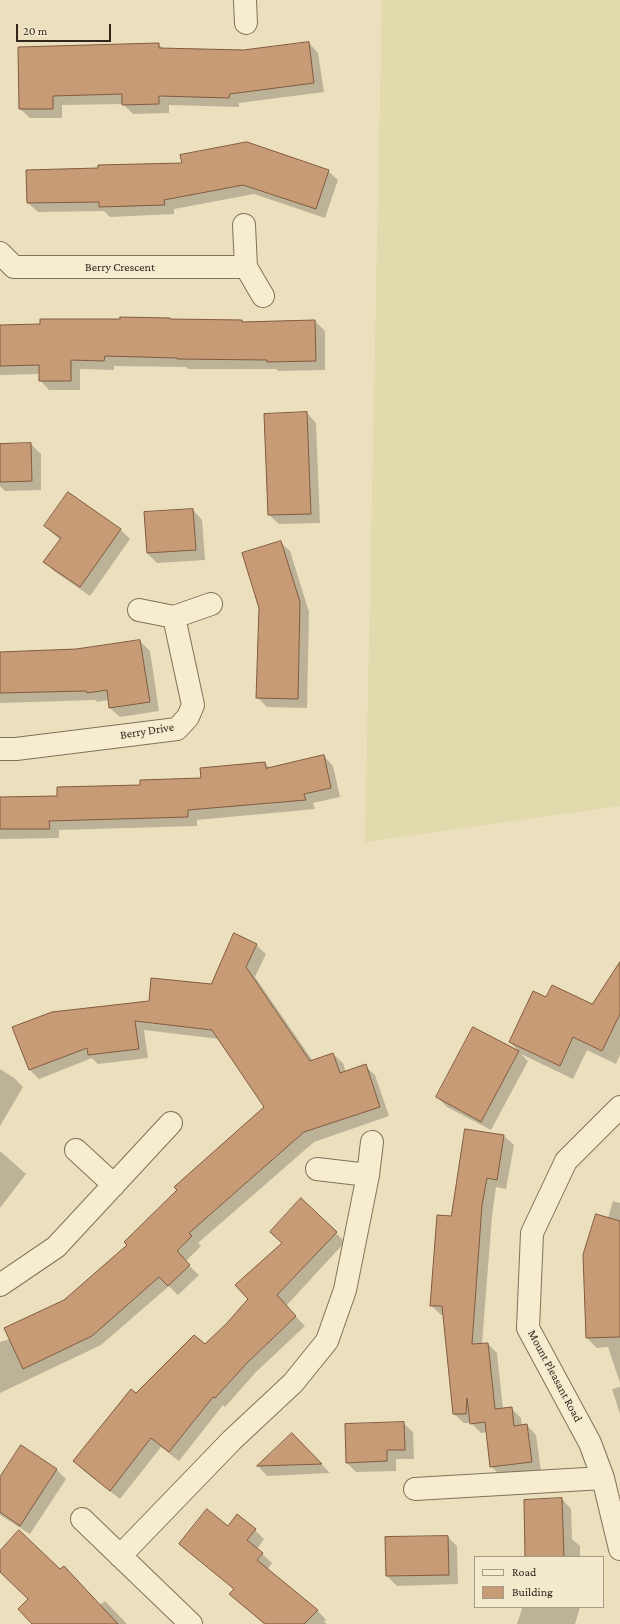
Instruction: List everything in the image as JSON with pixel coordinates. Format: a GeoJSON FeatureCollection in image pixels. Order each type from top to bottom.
{"type":"FeatureCollection","features":[{"type":"Feature","properties":{"kind":"street"},"geometry":{"type":"LineString","coordinates":[[245,0],[246,23]]}},
{"type":"Feature","properties":{"kind":"street"},"geometry":{"type":"LineString","coordinates":[[244,225],[246,267],[263,296]]}},
{"type":"Feature","properties":{"kind":"street","name":"Berry Crescent"},"geometry":{"type":"LineString","coordinates":[[0,253],[14,267],[246,267]]}},
{"type":"Feature","properties":{"kind":"street"},"geometry":{"type":"LineString","coordinates":[[138,610],[174,616],[211,604]]}},
{"type":"Feature","properties":{"kind":"street","name":"Berry Drive"},"geometry":{"type":"LineString","coordinates":[[0,749],[16,749],[177,729],[188,717],[193,704],[174,616]]}},
{"type":"Feature","properties":{"kind":"street","name":"Mount Pleasant Road"},"geometry":{"type":"LineString","coordinates":[[620,1107],[566,1161],[532,1233],[528,1328],[590,1443],[603,1478],[620,1549]]}},
{"type":"Feature","properties":{"kind":"street"},"geometry":{"type":"LineString","coordinates":[[0,1285],[56,1247],[171,1123]]}},
{"type":"Feature","properties":{"kind":"street"},"geometry":{"type":"LineString","coordinates":[[120,1556],[232,1440],[293,1384],[327,1340],[344,1290],[368,1175],[372,1142]]}},
{"type":"Feature","properties":{"kind":"street"},"geometry":{"type":"LineString","coordinates":[[76,1150],[114,1185]]}},
{"type":"Feature","properties":{"kind":"street"},"geometry":{"type":"LineString","coordinates":[[317,1169],[368,1175]]}},
{"type":"Feature","properties":{"kind":"street"},"geometry":{"type":"LineString","coordinates":[[416,1490],[603,1478]]}},
{"type":"Feature","properties":{"kind":"street"},"geometry":{"type":"LineString","coordinates":[[82,1519],[191,1624]]}},
{"type":"Feature","properties":{"kind":"shaded area"},"geometry":{"type":"Polygon","coordinates":[[[382,0],[620,0],[620,806],[365,842],[382,0]]]}},
{"type":"Feature","properties":{"kind":"building"},"geometry":{"type":"Polygon","coordinates":[[[309,42],[314,83],[230,94],[229,98],[159,96],[159,104],[122,105],[122,94],[53,96],[53,109],[19,109],[18,47],[159,43],[159,48],[243,50],[309,42]]]}},
{"type":"Feature","properties":{"kind":"building"},"geometry":{"type":"Polygon","coordinates":[[[247,142],[329,170],[316,209],[243,185],[164,200],[165,205],[99,207],[99,202],[27,203],[26,170],[98,168],[98,165],[182,163],[180,155],[247,142]]]}},
{"type":"Feature","properties":{"kind":"building"},"geometry":{"type":"Polygon","coordinates":[[[120,317],[242,320],[242,322],[315,320],[316,361],[267,362],[267,360],[177,359],[105,356],[104,361],[71,360],[71,381],[39,381],[39,365],[0,366],[0,325],[40,324],[40,319],[120,319],[120,317]]]}},
{"type":"Feature","properties":{"kind":"building"},"geometry":{"type":"Polygon","coordinates":[[[307,412],[311,514],[268,515],[264,414],[307,412]]]}},
{"type":"Feature","properties":{"kind":"building"},"geometry":{"type":"Polygon","coordinates":[[[31,443],[32,481],[0,482],[0,444],[31,443]]]}},
{"type":"Feature","properties":{"kind":"building"},"geometry":{"type":"Polygon","coordinates":[[[68,492],[121,529],[80,587],[43,562],[61,538],[44,526],[68,492]]]}},
{"type":"Feature","properties":{"kind":"building"},"geometry":{"type":"Polygon","coordinates":[[[193,509],[196,550],[147,553],[144,512],[193,509]]]}},
{"type":"Feature","properties":{"kind":"building"},"geometry":{"type":"Polygon","coordinates":[[[281,541],[300,602],[298,699],[256,698],[259,608],[242,553],[281,541]]]}},
{"type":"Feature","properties":{"kind":"building"},"geometry":{"type":"Polygon","coordinates":[[[140,640],[150,702],[109,708],[107,690],[87,693],[86,691],[0,693],[0,652],[76,649],[140,640]]]}},
{"type":"Feature","properties":{"kind":"building"},"geometry":{"type":"Polygon","coordinates":[[[324,755],[331,788],[304,794],[306,800],[188,810],[188,817],[49,821],[50,829],[0,829],[0,797],[57,796],[57,787],[140,785],[140,780],[201,778],[200,768],[265,762],[266,768],[324,755]]]}},
{"type":"Feature","properties":{"kind":"building"},"geometry":{"type":"Polygon","coordinates":[[[234,933],[257,944],[246,967],[310,1061],[333,1053],[340,1073],[366,1064],[380,1107],[304,1132],[189,1233],[192,1236],[177,1251],[190,1265],[168,1286],[159,1277],[92,1336],[23,1369],[4,1328],[64,1300],[127,1245],[124,1242],[177,1190],[174,1187],[264,1107],[212,1030],[135,1021],[139,1049],[88,1055],[87,1048],[29,1070],[12,1027],[52,1012],[149,1001],[151,978],[211,984],[234,933]]]}},
{"type":"Feature","properties":{"kind":"building"},"geometry":{"type":"Polygon","coordinates":[[[620,962],[620,1014],[602,1051],[573,1037],[560,1066],[509,1042],[533,991],[546,997],[552,985],[592,1004],[620,962]]]}},
{"type":"Feature","properties":{"kind":"building"},"geometry":{"type":"Polygon","coordinates":[[[473,1027],[519,1051],[481,1122],[436,1097],[473,1027]]]}},
{"type":"Feature","properties":{"kind":"building"},"geometry":{"type":"Polygon","coordinates":[[[465,1129],[504,1135],[497,1180],[487,1178],[482,1205],[472,1344],[488,1343],[495,1409],[512,1407],[514,1426],[527,1424],[532,1462],[490,1467],[485,1422],[470,1424],[467,1398],[466,1414],[453,1414],[442,1306],[430,1306],[437,1215],[451,1216],[465,1129]]]}},
{"type":"Feature","properties":{"kind":"building"},"geometry":{"type":"Polygon","coordinates":[[[301,1198],[337,1232],[277,1295],[296,1316],[247,1363],[215,1398],[213,1397],[169,1452],[151,1438],[110,1491],[73,1461],[131,1389],[136,1393],[194,1335],[205,1344],[227,1323],[248,1299],[235,1285],[282,1243],[270,1232],[301,1198]]]}},
{"type":"Feature","properties":{"kind":"building"},"geometry":{"type":"Polygon","coordinates":[[[596,1214],[620,1221],[620,1337],[586,1338],[583,1255],[596,1214]]]}},
{"type":"Feature","properties":{"kind":"building"},"geometry":{"type":"Polygon","coordinates":[[[404,1422],[405,1450],[387,1450],[387,1461],[346,1463],[345,1424],[404,1422]]]}},
{"type":"Feature","properties":{"kind":"building"},"geometry":{"type":"Polygon","coordinates":[[[292,1433],[322,1464],[257,1466],[292,1433]]]}},
{"type":"Feature","properties":{"kind":"building"},"geometry":{"type":"Polygon","coordinates":[[[21,1445],[57,1469],[20,1526],[0,1512],[0,1477],[21,1445]]]}},
{"type":"Feature","properties":{"kind":"building"},"geometry":{"type":"Polygon","coordinates":[[[562,1498],[564,1556],[525,1556],[524,1500],[562,1498]]]}},
{"type":"Feature","properties":{"kind":"building"},"geometry":{"type":"Polygon","coordinates":[[[207,1509],[228,1526],[237,1514],[256,1529],[247,1540],[263,1553],[257,1560],[318,1610],[304,1624],[265,1624],[229,1594],[234,1589],[179,1544],[207,1509]]]}},
{"type":"Feature","properties":{"kind":"building"},"geometry":{"type":"Polygon","coordinates":[[[19,1530],[60,1569],[64,1566],[118,1624],[32,1624],[18,1609],[28,1599],[0,1572],[0,1551],[19,1530]]]}},
{"type":"Feature","properties":{"kind":"building"},"geometry":{"type":"Polygon","coordinates":[[[448,1536],[449,1575],[386,1576],[385,1537],[448,1536]]]}}]}
